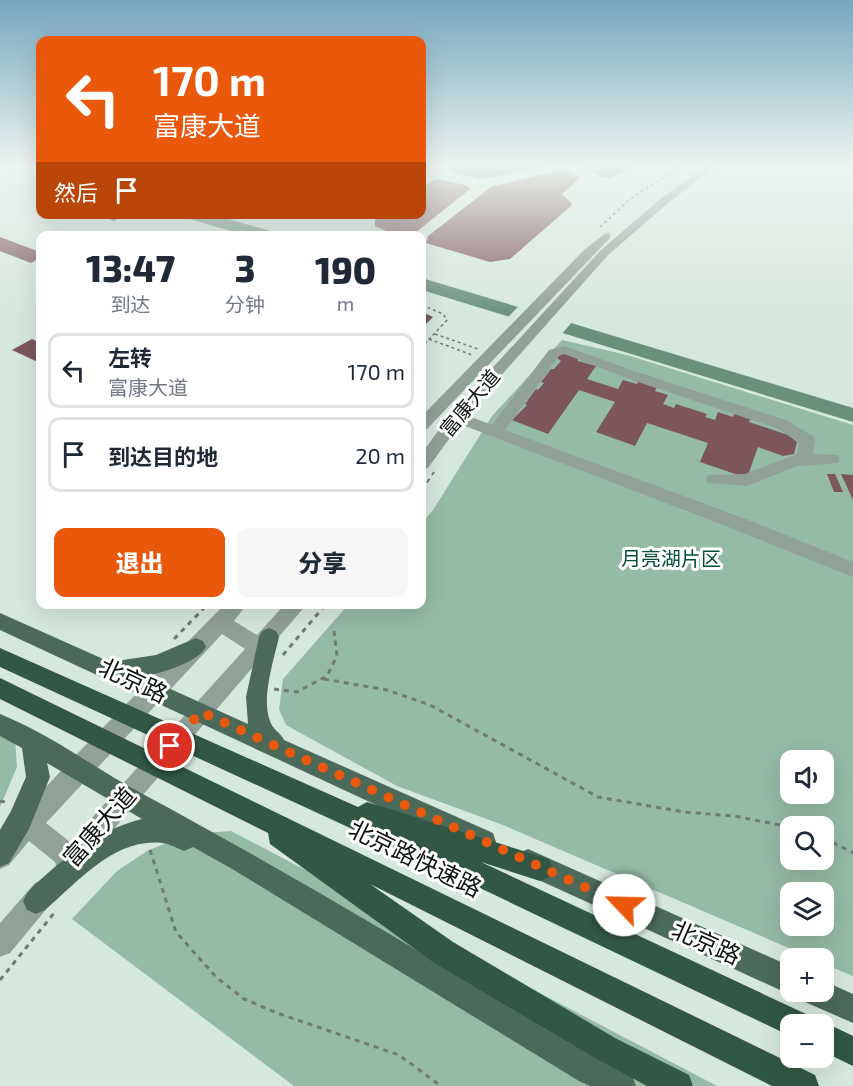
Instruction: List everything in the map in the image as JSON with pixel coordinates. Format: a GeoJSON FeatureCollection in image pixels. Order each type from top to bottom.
{"type":"FeatureCollection","features":[{"type":"Feature","properties":{"kind":"highway","name":"北京路快速路"},"geometry":{"type":"LineString","coordinates":[[0,657],[470,870],[780,1016]]}},
{"type":"Feature","properties":{"kind":"highway","name":"北京路快速路"},"geometry":{"type":"LineString","coordinates":[[0,688],[804,1086]]}},
{"type":"Feature","properties":{"kind":"highway"},"geometry":{"type":"LineString","coordinates":[[285,788],[540,868]]}},
{"type":"Feature","properties":{"kind":"highway"},"geometry":{"type":"LineString","coordinates":[[233,803],[443,952],[605,1048],[678,1086]]}},
{"type":"Feature","properties":{"kind":"highway"},"geometry":{"type":"LineString","coordinates":[[834,1042],[853,1051]]}},
{"type":"Feature","properties":{"kind":"main road","name":"北京路"},"geometry":{"type":"LineString","coordinates":[[0,621],[780,976]]}},
{"type":"Feature","properties":{"kind":"main road"},"geometry":{"type":"LineString","coordinates":[[109,670],[149,668],[196,647]]}},
{"type":"Feature","properties":{"kind":"main road"},"geometry":{"type":"LineString","coordinates":[[268,649],[257,712],[262,729],[278,748]]}},
{"type":"Feature","properties":{"kind":"main road"},"geometry":{"type":"LineString","coordinates":[[0,725],[243,861],[590,1070],[621,1086]]}},
{"type":"Feature","properties":{"kind":"main road"},"geometry":{"type":"LineString","coordinates":[[0,855],[20,820],[38,777],[32,741]]}},
{"type":"Feature","properties":{"kind":"main road"},"geometry":{"type":"LineString","coordinates":[[47,904],[108,842],[133,833],[163,831],[243,861]]}},
{"type":"Feature","properties":{"kind":"main road"},"geometry":{"type":"LineString","coordinates":[[834,1000],[853,1009]]}},
{"type":"Feature","properties":{"kind":"street"},"geometry":{"type":"LineString","coordinates":[[513,342],[533,311],[588,252],[628,217]]}},
{"type":"Feature","properties":{"kind":"street"},"geometry":{"type":"LineString","coordinates":[[513,342],[547,316],[604,253],[646,217]]}},
{"type":"Feature","properties":{"kind":"street","name":"富康大道"},"geometry":{"type":"LineString","coordinates":[[426,458],[513,342]]}},
{"type":"Feature","properties":{"kind":"street","name":"富康大道"},"geometry":{"type":"LineString","coordinates":[[426,421],[513,342]]}},
{"type":"Feature","properties":{"kind":"street"},"geometry":{"type":"LineString","coordinates":[[495,432],[554,353],[565,350],[637,377],[781,424],[807,440],[804,459]]}},
{"type":"Feature","properties":{"kind":"street"},"geometry":{"type":"LineString","coordinates":[[456,417],[737,523],[853,570]]}},
{"type":"Feature","properties":{"kind":"street"},"geometry":{"type":"LineString","coordinates":[[714,479],[747,480],[786,462],[804,459],[832,459]]}},
{"type":"Feature","properties":{"kind":"street"},"geometry":{"type":"LineString","coordinates":[[0,855],[78,769],[233,609]]}},
{"type":"Feature","properties":{"kind":"street","name":"富康大道"},"geometry":{"type":"LineString","coordinates":[[0,943],[47,904],[72,859],[201,712],[268,649],[295,609]]}},
{"type":"Feature","properties":{"kind":"street"},"geometry":{"type":"LineString","coordinates":[[220,623],[268,649]]}},
{"type":"Feature","properties":{"kind":"street"},"geometry":{"type":"LineString","coordinates":[[28,825],[72,859]]}},
{"type":"Feature","properties":{"kind":"path"},"geometry":{"type":"LineString","coordinates":[[426,307],[444,314],[447,320],[426,342]]}},
{"type":"Feature","properties":{"kind":"path"},"geometry":{"type":"LineString","coordinates":[[435,334],[478,349]]}},
{"type":"Feature","properties":{"kind":"path"},"geometry":{"type":"LineString","coordinates":[[429,339],[472,355]]}},
{"type":"Feature","properties":{"kind":"path"},"geometry":{"type":"LineString","coordinates":[[268,649],[320,609]]}},
{"type":"Feature","properties":{"kind":"path"},"geometry":{"type":"LineString","coordinates":[[260,686],[295,694],[324,679],[334,667],[339,656],[339,645],[334,631]]}},
{"type":"Feature","properties":{"kind":"path"},"geometry":{"type":"LineString","coordinates":[[324,679],[387,690],[430,705],[598,798],[684,812],[734,816],[780,825]]}},
{"type":"Feature","properties":{"kind":"path"},"geometry":{"type":"LineString","coordinates":[[144,832],[176,932],[216,977],[244,999],[277,1013],[399,1055],[441,1086]]}},
{"type":"Feature","properties":{"kind":"path"},"geometry":{"type":"LineString","coordinates":[[834,843],[853,853]]}},
{"type":"Feature","properties":{"kind":"path"},"geometry":{"type":"LineString","coordinates":[[0,980],[47,904]]}},
{"type":"Feature","properties":{"kind":"green space","name":"月亮湖片区"},"geometry":{"type":"Polygon","coordinates":[[[562,340],[627,355],[853,425],[853,976],[834,968],[834,948],[789,948],[503,825],[397,786],[286,725],[279,709],[283,679],[344,609],[426,609],[426,518],[492,416],[562,340]]]}},
{"type":"Feature","properties":{"kind":"green space"},"geometry":{"type":"Polygon","coordinates":[[[0,717],[14,724],[17,767],[0,807],[0,717]]]}},
{"type":"Feature","properties":{"kind":"green space"},"geometry":{"type":"Polygon","coordinates":[[[231,831],[717,1086],[294,1086],[72,919],[117,871],[147,851],[188,834],[231,831]]]}},
{"type":"Feature","properties":{"kind":"shaded area"},"geometry":{"type":"Polygon","coordinates":[[[190,219],[229,219],[270,231],[231,231],[190,219]]]}},
{"type":"Feature","properties":{"kind":"shaded area"},"geometry":{"type":"Polygon","coordinates":[[[426,279],[853,408],[853,422],[426,291],[426,279]]]}},
{"type":"Feature","properties":{"kind":"pier"},"geometry":{"type":"Polygon","coordinates":[[[520,305],[573,321],[560,336],[506,319],[520,305]]]}},
{"type":"Feature","properties":{"kind":"building"},"geometry":{"type":"Polygon","coordinates":[[[426,217],[435,217],[417,231],[386,231],[375,226],[375,220],[426,219],[426,217]]]}},
{"type":"Feature","properties":{"kind":"building"},"geometry":{"type":"Polygon","coordinates":[[[453,217],[559,217],[510,259],[490,262],[426,243],[428,236],[453,217]]]}},
{"type":"Feature","properties":{"kind":"building"},"geometry":{"type":"Polygon","coordinates":[[[0,237],[36,250],[36,260],[31,263],[0,251],[0,237]]]}},
{"type":"Feature","properties":{"kind":"building"},"geometry":{"type":"Polygon","coordinates":[[[426,314],[433,317],[426,324],[426,314]]]}},
{"type":"Feature","properties":{"kind":"building"},"geometry":{"type":"Polygon","coordinates":[[[32,339],[36,341],[36,361],[12,350],[32,339]]]}},
{"type":"Feature","properties":{"kind":"building"},"geometry":{"type":"Polygon","coordinates":[[[560,353],[576,355],[578,361],[596,366],[587,379],[618,389],[623,380],[637,384],[642,374],[660,380],[655,391],[668,395],[663,404],[674,408],[676,404],[707,414],[705,417],[715,420],[718,412],[733,417],[737,406],[753,411],[749,422],[788,435],[797,442],[794,454],[783,456],[758,447],[747,478],[700,462],[708,443],[647,423],[635,446],[596,432],[615,402],[579,390],[548,434],[512,420],[527,405],[525,404],[536,389],[538,390],[544,383],[541,382],[551,369],[554,369],[561,361],[557,358],[560,353]]]}},
{"type":"Feature","properties":{"kind":"building"},"geometry":{"type":"Polygon","coordinates":[[[827,474],[835,474],[843,492],[834,492],[827,474]]]}},
{"type":"Feature","properties":{"kind":"building"},"geometry":{"type":"Polygon","coordinates":[[[841,474],[853,475],[853,500],[841,474]]]}},
{"type":"Feature","properties":{"kind":"route"},"geometry":{"type":"LineString","coordinates":[[170,746],[201,712],[624,905]]}}]}
